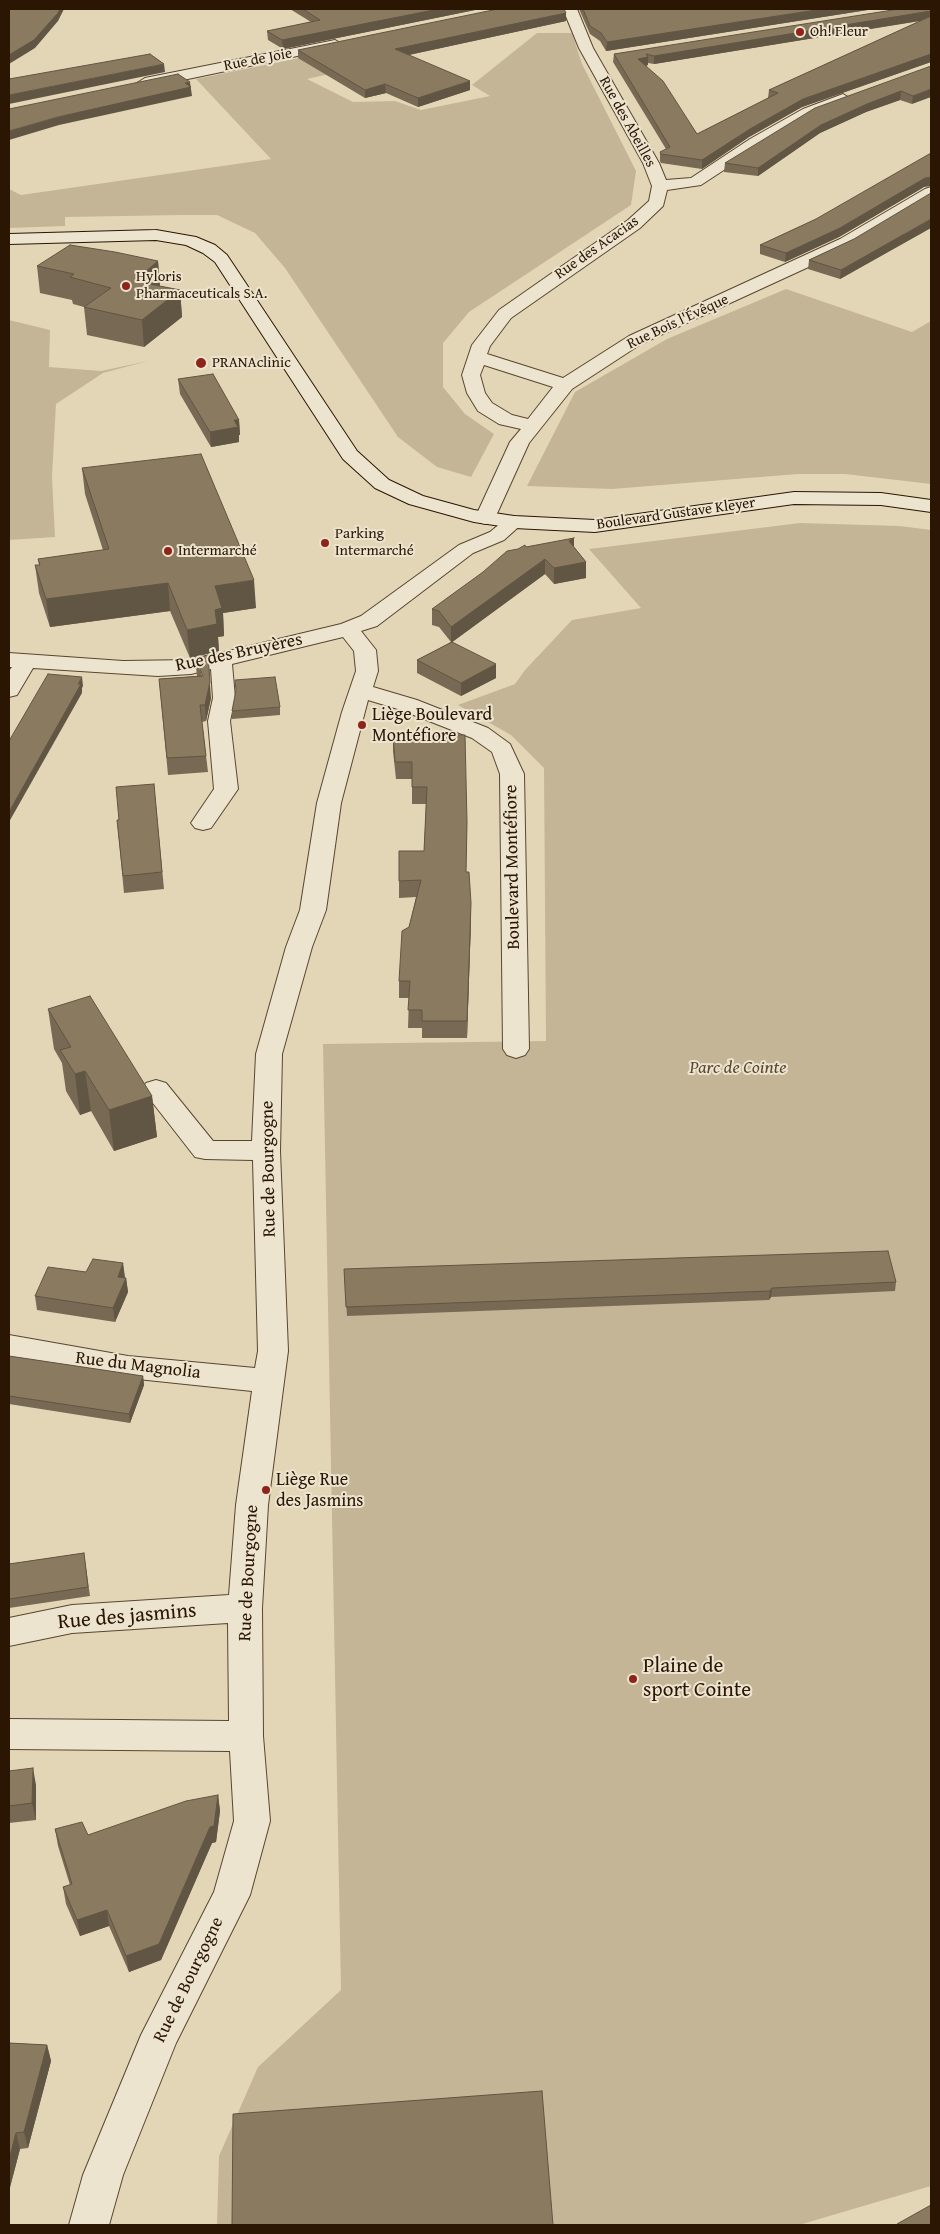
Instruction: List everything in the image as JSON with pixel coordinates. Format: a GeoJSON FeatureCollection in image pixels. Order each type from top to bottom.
{"type":"FeatureCollection","features":[{"type":"Feature","properties":{"kind":"street","name":"Rue des Abeilles"},"geometry":{"type":"LineString","coordinates":[[570,9],[578,32],[650,163],[660,186]]}},
{"type":"Feature","properties":{"kind":"street","name":"Rue de Joie"},"geometry":{"type":"LineString","coordinates":[[129,86],[353,41]]}},
{"type":"Feature","properties":{"kind":"street"},"geometry":{"type":"LineString","coordinates":[[592,59],[611,56]]}},
{"type":"Feature","properties":{"kind":"street"},"geometry":{"type":"LineString","coordinates":[[660,186],[694,182],[756,142],[808,112],[860,92]]}},
{"type":"Feature","properties":{"kind":"street","name":"Rue des Acacias"},"geometry":{"type":"LineString","coordinates":[[532,424],[506,420],[485,407],[476,393],[471,375],[480,345],[505,314],[634,224],[657,202],[660,186]]}},
{"type":"Feature","properties":{"kind":"street","name":"Rue Bois l'Évêque"},"geometry":{"type":"LineString","coordinates":[[466,549],[467,533],[480,517],[532,424],[565,385],[635,340],[846,243],[931,192]]}},
{"type":"Feature","properties":{"kind":"street","name":"Boulevard Gustave Kleyer"},"geometry":{"type":"LineString","coordinates":[[9,239],[156,235],[190,241],[209,249],[221,258],[350,455],[382,484],[416,500],[480,517],[514,522],[595,526],[635,522],[728,506],[794,498],[881,499],[931,506]]}},
{"type":"Feature","properties":{"kind":"street"},"geometry":{"type":"LineString","coordinates":[[476,356],[565,385]]}},
{"type":"Feature","properties":{"kind":"street"},"geometry":{"type":"LineString","coordinates":[[361,691],[367,671],[365,650],[348,629],[377,615],[466,549],[497,536],[514,522]]}},
{"type":"Feature","properties":{"kind":"street","name":"Rue des Bruyères"},"geometry":{"type":"LineString","coordinates":[[17,661],[158,669],[190,667],[348,629]]}},
{"type":"Feature","properties":{"kind":"street"},"geometry":{"type":"LineString","coordinates":[[203,823],[226,789],[219,721],[224,698],[221,660]]}},
{"type":"Feature","properties":{"kind":"street"},"geometry":{"type":"LineString","coordinates":[[9,690],[17,661]]}},
{"type":"Feature","properties":{"kind":"street","name":"Boulevard Montéfiore"},"geometry":{"type":"LineString","coordinates":[[361,691],[409,704],[480,733],[502,749],[512,774],[516,1049]]}},
{"type":"Feature","properties":{"kind":"street","name":"Rue de Bourgogne"},"geometry":{"type":"LineString","coordinates":[[88,2225],[103,2175],[160,2035],[232,1895],[252,1821],[246,1736],[245,1608],[252,1505],[273,1351],[269,1190],[266,1150],[269,1054],[296,956],[313,910],[329,803],[353,712],[361,691]]}},
{"type":"Feature","properties":{"kind":"street"},"geometry":{"type":"LineString","coordinates":[[156,1089],[205,1150],[266,1150]]}},
{"type":"Feature","properties":{"kind":"street","name":"Rue du Magnolia"},"geometry":{"type":"LineString","coordinates":[[9,1346],[128,1367],[268,1381]]}},
{"type":"Feature","properties":{"kind":"street","name":"Rue des jasmins"},"geometry":{"type":"LineString","coordinates":[[9,1632],[72,1619],[245,1608]]}},
{"type":"Feature","properties":{"kind":"street"},"geometry":{"type":"LineString","coordinates":[[9,1734],[246,1736]]}},
{"type":"Feature","properties":{"kind":"green space"},"geometry":{"type":"Polygon","coordinates":[[[537,33],[572,33],[582,64],[636,171],[631,205],[469,312],[443,343],[443,387],[465,414],[494,434],[471,477],[437,467],[398,437],[285,268],[255,233],[217,215],[65,217],[65,226],[9,228],[9,189],[21,195],[271,159],[196,79],[363,45],[360,67],[307,79],[353,102],[395,101],[421,110],[490,96],[472,85],[537,33]]]}},
{"type":"Feature","properties":{"kind":"green space"},"geometry":{"type":"Polygon","coordinates":[[[786,289],[912,332],[931,321],[931,484],[845,474],[798,474],[612,489],[527,486],[575,392],[667,339],[786,289]]]}},
{"type":"Feature","properties":{"kind":"green space"},"geometry":{"type":"Polygon","coordinates":[[[9,320],[50,330],[49,367],[101,371],[148,361],[103,373],[56,404],[52,477],[55,537],[9,540],[9,320]]]}},
{"type":"Feature","properties":{"kind":"green space","name":"Plaine de sport Cointe"},"geometry":{"type":"Polygon","coordinates":[[[800,523],[900,526],[931,530],[931,2186],[799,2225],[217,2225],[219,2156],[258,2067],[341,1990],[323,1044],[546,1041],[544,768],[511,735],[458,705],[515,684],[525,670],[572,620],[641,608],[589,549],[800,523]]]}},
{"type":"Feature","properties":{"kind":"building"},"geometry":{"type":"Polygon","coordinates":[[[9,9],[60,9],[34,40],[9,55],[9,9]]]}},
{"type":"Feature","properties":{"kind":"building"},"geometry":{"type":"Polygon","coordinates":[[[303,9],[439,9],[282,40],[267,31],[320,20],[303,9]]]}},
{"type":"Feature","properties":{"kind":"building"},"geometry":{"type":"Polygon","coordinates":[[[498,9],[564,9],[566,13],[395,49],[470,81],[418,98],[385,84],[365,90],[298,50],[498,9]]]}},
{"type":"Feature","properties":{"kind":"building"},"geometry":{"type":"Polygon","coordinates":[[[583,9],[823,9],[607,42],[601,33],[590,26],[583,9]]]}},
{"type":"Feature","properties":{"kind":"building"},"geometry":{"type":"Polygon","coordinates":[[[899,9],[931,9],[931,11],[654,56],[646,54],[648,57],[638,59],[663,81],[697,134],[778,93],[769,90],[931,16],[931,54],[803,99],[750,129],[702,160],[661,154],[660,152],[670,147],[614,54],[899,9]]]}},
{"type":"Feature","properties":{"kind":"building"},"geometry":{"type":"Polygon","coordinates":[[[150,54],[164,64],[9,95],[9,79],[150,54]]]}},
{"type":"Feature","properties":{"kind":"building"},"geometry":{"type":"Polygon","coordinates":[[[931,66],[931,89],[913,96],[901,91],[821,125],[758,168],[725,163],[815,108],[931,66]]]}},
{"type":"Feature","properties":{"kind":"building"},"geometry":{"type":"Polygon","coordinates":[[[178,74],[190,82],[185,83],[191,87],[58,117],[9,131],[9,109],[178,74]]]}},
{"type":"Feature","properties":{"kind":"building"},"geometry":{"type":"Polygon","coordinates":[[[931,153],[931,177],[925,178],[840,228],[786,253],[760,245],[816,219],[931,153]]]}},
{"type":"Feature","properties":{"kind":"building"},"geometry":{"type":"Polygon","coordinates":[[[931,193],[931,219],[841,270],[809,260],[854,239],[931,193]]]}},
{"type":"Feature","properties":{"kind":"building"},"geometry":{"type":"Polygon","coordinates":[[[70,245],[158,261],[134,281],[180,290],[142,320],[84,307],[111,288],[70,277],[74,274],[37,266],[70,245]]]}},
{"type":"Feature","properties":{"kind":"building"},"geometry":{"type":"Polygon","coordinates":[[[213,374],[239,420],[234,420],[238,427],[210,432],[178,379],[213,374]]]}},
{"type":"Feature","properties":{"kind":"building","name":"Intermarché"},"geometry":{"type":"Polygon","coordinates":[[[201,454],[254,580],[215,586],[222,608],[215,610],[217,624],[187,630],[168,583],[46,599],[35,565],[40,565],[38,559],[109,549],[82,468],[201,454]]]}},
{"type":"Feature","properties":{"kind":"building"},"geometry":{"type":"Polygon","coordinates":[[[574,538],[569,541],[586,562],[554,568],[545,559],[451,627],[439,611],[432,609],[483,572],[507,551],[518,549],[525,545],[526,547],[574,538]]]}},
{"type":"Feature","properties":{"kind":"building"},"geometry":{"type":"Polygon","coordinates":[[[452,642],[496,664],[461,683],[417,660],[452,642]]]}},
{"type":"Feature","properties":{"kind":"building"},"geometry":{"type":"Polygon","coordinates":[[[208,655],[210,682],[205,705],[200,705],[206,756],[167,758],[159,679],[203,676],[195,658],[208,655]]]}},
{"type":"Feature","properties":{"kind":"building"},"geometry":{"type":"Polygon","coordinates":[[[48,674],[82,677],[78,684],[81,684],[9,812],[9,741],[48,674]]]}},
{"type":"Feature","properties":{"kind":"building"},"geometry":{"type":"Polygon","coordinates":[[[275,677],[280,707],[232,711],[236,690],[235,680],[275,677]]]}},
{"type":"Feature","properties":{"kind":"building"},"geometry":{"type":"Polygon","coordinates":[[[393,734],[465,735],[466,872],[469,872],[471,903],[467,1021],[422,1021],[422,1010],[408,1010],[410,981],[399,981],[402,931],[409,927],[421,880],[399,881],[399,851],[424,851],[427,787],[412,787],[412,762],[395,762],[393,734]]]}},
{"type":"Feature","properties":{"kind":"building"},"geometry":{"type":"Polygon","coordinates":[[[154,784],[162,872],[123,876],[117,820],[119,820],[116,787],[154,784]]]}},
{"type":"Feature","properties":{"kind":"building"},"geometry":{"type":"Polygon","coordinates":[[[90,996],[152,1096],[109,1110],[85,1071],[75,1074],[60,1050],[71,1047],[48,1009],[90,996]]]}},
{"type":"Feature","properties":{"kind":"building"},"geometry":{"type":"Polygon","coordinates":[[[888,1251],[896,1282],[772,1288],[770,1291],[346,1307],[344,1269],[888,1251]]]}},
{"type":"Feature","properties":{"kind":"building"},"geometry":{"type":"Polygon","coordinates":[[[93,1259],[123,1263],[118,1277],[126,1278],[113,1308],[35,1296],[48,1267],[86,1272],[93,1259]]]}},
{"type":"Feature","properties":{"kind":"building"},"geometry":{"type":"Polygon","coordinates":[[[9,1356],[143,1376],[129,1414],[9,1396],[9,1356]]]}},
{"type":"Feature","properties":{"kind":"building"},"geometry":{"type":"Polygon","coordinates":[[[84,1553],[88,1587],[9,1599],[9,1564],[84,1553]]]}},
{"type":"Feature","properties":{"kind":"building"},"geometry":{"type":"Polygon","coordinates":[[[33,1768],[32,1803],[9,1806],[9,1771],[33,1768]]]}},
{"type":"Feature","properties":{"kind":"building"},"geometry":{"type":"Polygon","coordinates":[[[218,1795],[214,1826],[210,1827],[159,1944],[126,1956],[107,1910],[77,1920],[63,1887],[72,1884],[55,1829],[82,1822],[88,1835],[186,1801],[218,1795]]]}},
{"type":"Feature","properties":{"kind":"building"},"geometry":{"type":"Polygon","coordinates":[[[9,2043],[47,2045],[24,2132],[16,2133],[9,2160],[9,2043]]]}},
{"type":"Feature","properties":{"kind":"building"},"geometry":{"type":"Polygon","coordinates":[[[542,2091],[553,2225],[232,2225],[233,2114],[542,2091]]]}},
{"type":"Feature","properties":{"kind":"building"},"geometry":{"type":"Polygon","coordinates":[[[931,2205],[931,2225],[897,2224],[931,2205]]]}},
{"type":"Feature","properties":{"kind":"place","name":"Oh! Fleur"},"geometry":{"type":"Point","coordinates":[800,32]}},
{"type":"Feature","properties":{"kind":"place","name":"Hyloris Pharmaceuticals S.A."},"geometry":{"type":"Point","coordinates":[126,286]}},
{"type":"Feature","properties":{"kind":"place","name":"PRANAclinic"},"geometry":{"type":"Point","coordinates":[201,363]}},
{"type":"Feature","properties":{"kind":"place","name":"Parking Intermarché"},"geometry":{"type":"Point","coordinates":[325,543]}},
{"type":"Feature","properties":{"kind":"place","name":"Intermarché"},"geometry":{"type":"Point","coordinates":[168,551]}},
{"type":"Feature","properties":{"kind":"place","name":"Liège Boulevard Montéfiore"},"geometry":{"type":"Point","coordinates":[362,725]}},
{"type":"Feature","properties":{"kind":"place","name":"Liège Rue des Jasmins"},"geometry":{"type":"Point","coordinates":[266,1490]}},
{"type":"Feature","properties":{"kind":"place","name":"Plaine de sport Cointe"},"geometry":{"type":"Point","coordinates":[633,1679]}},
{"type":"Feature","properties":{"kind":"park label","name":"Parc de Cointe"},"geometry":{"type":"Point","coordinates":[738,1068]}}]}
